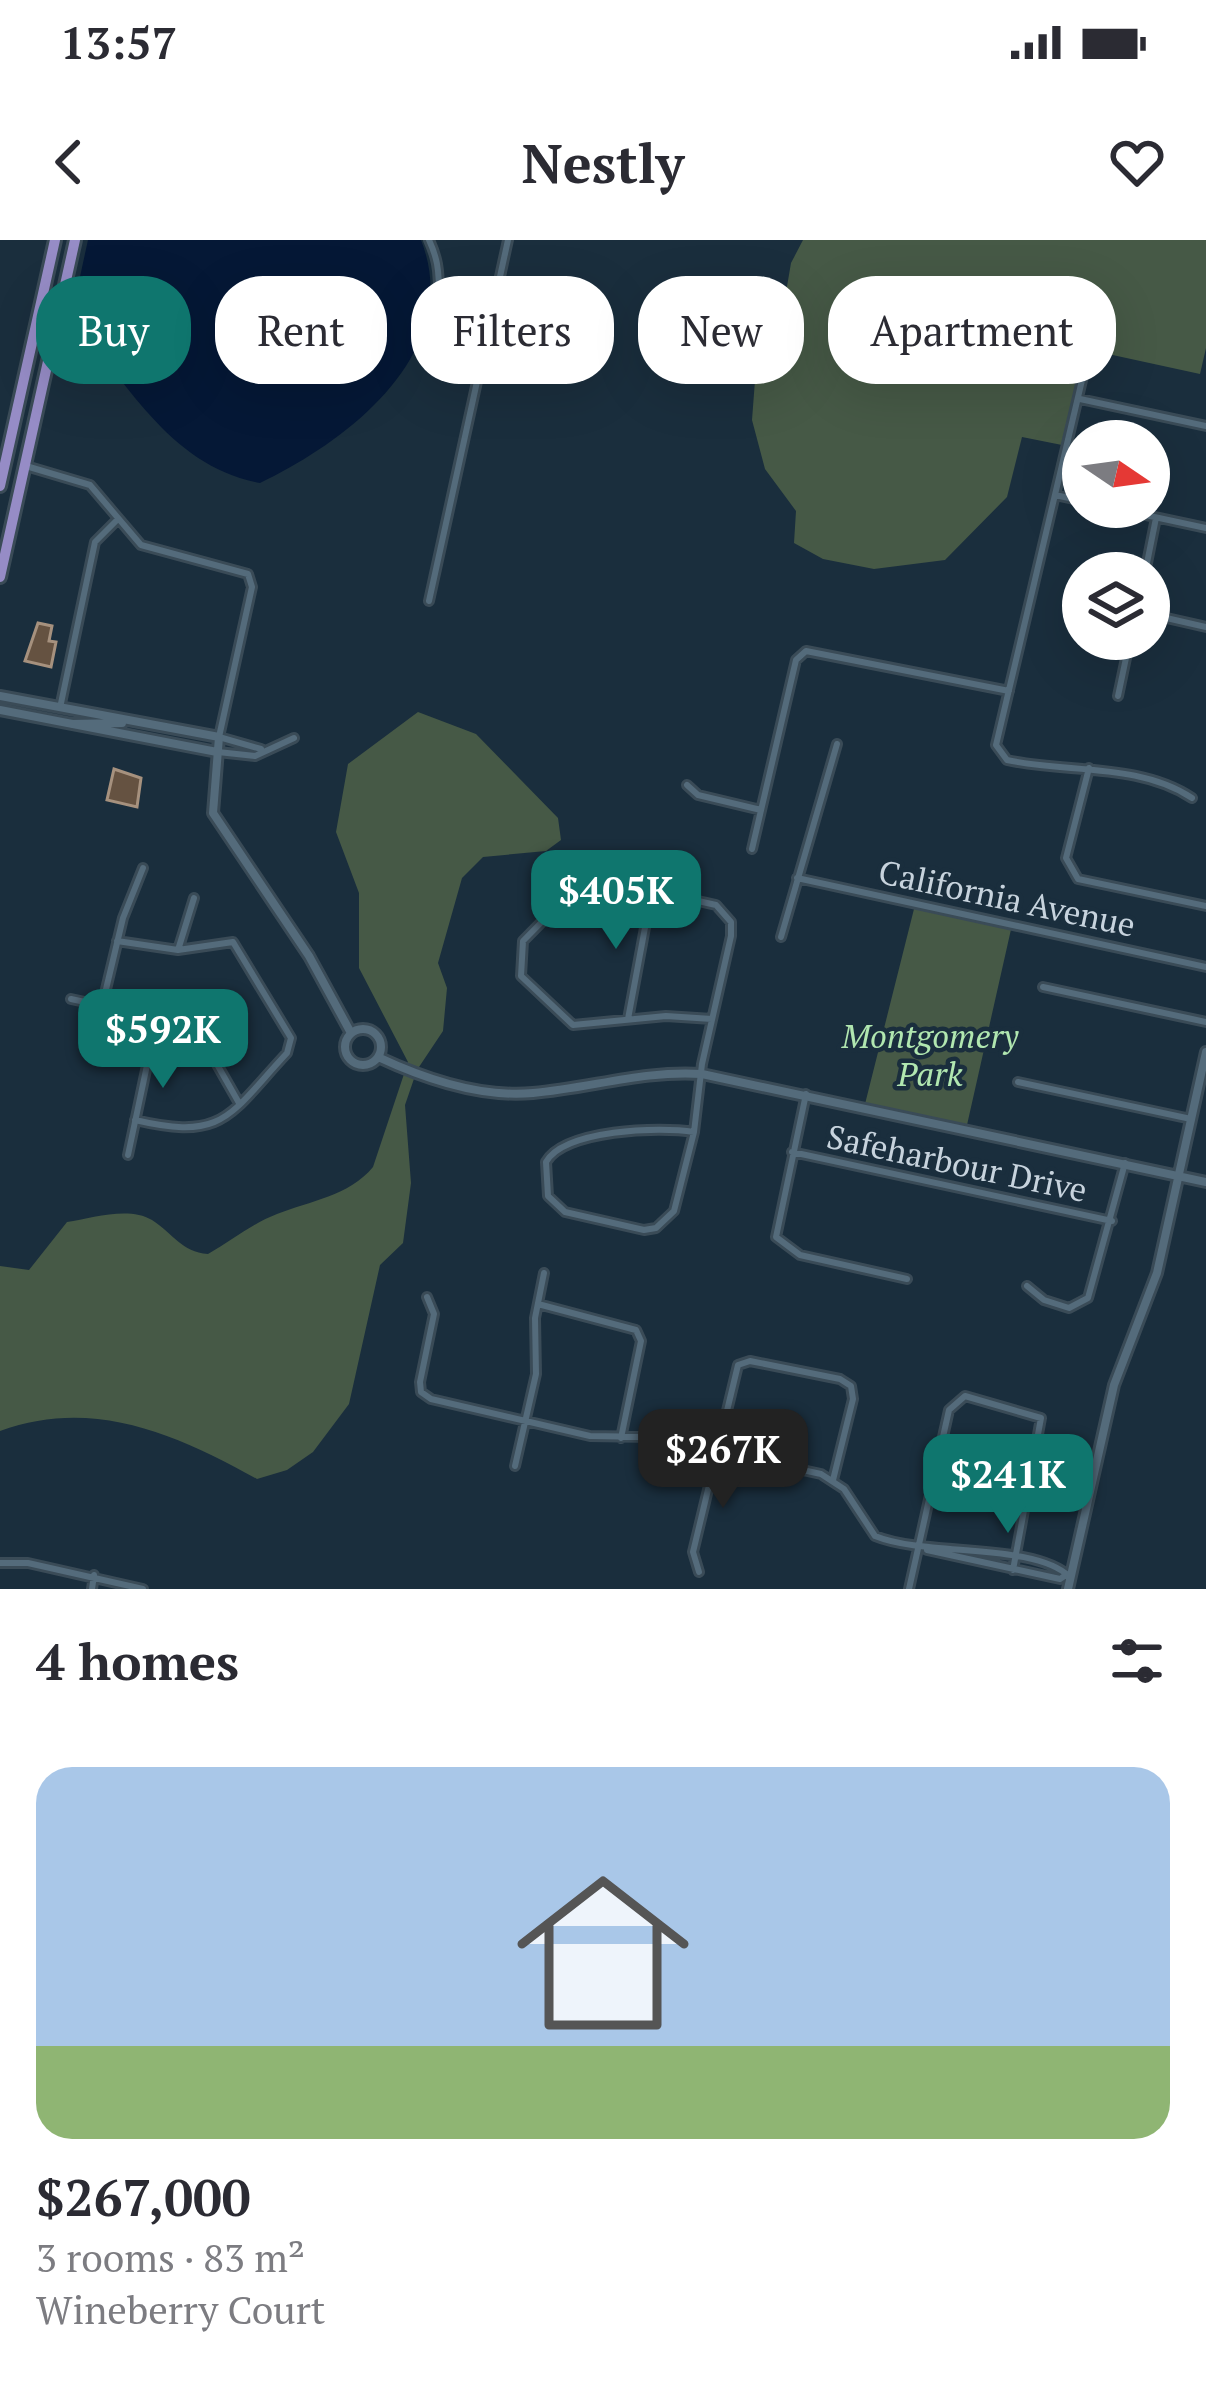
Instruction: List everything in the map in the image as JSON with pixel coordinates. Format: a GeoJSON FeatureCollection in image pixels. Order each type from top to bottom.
{"type":"FeatureCollection","features":[{"type":"Feature","properties":{"kind":"highway"},"geometry":{"type":"LineString","coordinates":[[67,276],[75,240]]}},
{"type":"Feature","properties":{"kind":"highway"},"geometry":{"type":"LineString","coordinates":[[47,276],[53,246]]}},
{"type":"Feature","properties":{"kind":"highway"},"geometry":{"type":"LineString","coordinates":[[0,486],[36,326]]}},
{"type":"Feature","properties":{"kind":"highway"},"geometry":{"type":"LineString","coordinates":[[0,577],[44,384]]}},
{"type":"Feature","properties":{"kind":"street"},"geometry":{"type":"LineString","coordinates":[[429,240],[435,276]]}},
{"type":"Feature","properties":{"kind":"street"},"geometry":{"type":"LineString","coordinates":[[500,276],[508,240]]}},
{"type":"Feature","properties":{"kind":"street"},"geometry":{"type":"LineString","coordinates":[[429,601],[477,384]]}},
{"type":"Feature","properties":{"kind":"street"},"geometry":{"type":"LineString","coordinates":[[1082,384],[996,745],[999,755],[1039,767],[1089,768],[1177,788],[1192,798]]}},
{"type":"Feature","properties":{"kind":"street"},"geometry":{"type":"LineString","coordinates":[[1079,399],[1206,427]]}},
{"type":"Feature","properties":{"kind":"street"},"geometry":{"type":"LineString","coordinates":[[25,466],[90,485],[116,521],[154,551],[248,574],[252,587],[219,737],[213,813],[309,956],[351,1033]]}},
{"type":"Feature","properties":{"kind":"street"},"geometry":{"type":"LineString","coordinates":[[1055,495],[1062,496]]}},
{"type":"Feature","properties":{"kind":"street"},"geometry":{"type":"LineString","coordinates":[[60,709],[95,542],[116,521]]}},
{"type":"Feature","properties":{"kind":"street"},"geometry":{"type":"LineString","coordinates":[[1170,521],[1206,528]]}},
{"type":"Feature","properties":{"kind":"street"},"geometry":{"type":"LineString","coordinates":[[1170,619],[1206,627]]}},
{"type":"Feature","properties":{"kind":"street"},"geometry":{"type":"LineString","coordinates":[[752,849],[796,660],[806,651],[1009,691]]}},
{"type":"Feature","properties":{"kind":"street"},"geometry":{"type":"LineString","coordinates":[[1118,695],[1126,660]]}},
{"type":"Feature","properties":{"kind":"street"},"geometry":{"type":"LineString","coordinates":[[0,696],[261,749]]}},
{"type":"Feature","properties":{"kind":"street"},"geometry":{"type":"LineString","coordinates":[[0,710],[255,756],[261,749],[294,739]]}},
{"type":"Feature","properties":{"kind":"street"},"geometry":{"type":"LineString","coordinates":[[71,725],[82,720],[128,722]]}},
{"type":"Feature","properties":{"kind":"street"},"geometry":{"type":"LineString","coordinates":[[781,937],[837,744]]}},
{"type":"Feature","properties":{"kind":"street"},"geometry":{"type":"LineString","coordinates":[[1089,768],[1066,858],[1069,870],[1078,879],[1206,906]]}},
{"type":"Feature","properties":{"kind":"street"},"geometry":{"type":"LineString","coordinates":[[687,784],[698,795],[761,810]]}},
{"type":"Feature","properties":{"kind":"street"},"geometry":{"type":"LineString","coordinates":[[102,1006],[143,868]]}},
{"type":"Feature","properties":{"kind":"street"},"geometry":{"type":"LineString","coordinates":[[694,1132],[648,1129],[569,1142],[546,1162],[548,1196],[565,1212],[656,1228],[674,1210],[694,1132],[730,922],[716,905],[596,878],[583,880],[523,941],[521,976],[562,1020],[583,1027],[628,1019],[712,1019]]}},
{"type":"Feature","properties":{"kind":"street","name":"California Avenue"},"geometry":{"type":"LineString","coordinates":[[797,878],[1206,967]]}},
{"type":"Feature","properties":{"kind":"street"},"geometry":{"type":"LineString","coordinates":[[628,1019],[652,890]]}},
{"type":"Feature","properties":{"kind":"street"},"geometry":{"type":"LineString","coordinates":[[178,950],[194,898]]}},
{"type":"Feature","properties":{"kind":"street"},"geometry":{"type":"LineString","coordinates":[[118,941],[178,950],[233,942],[290,1038],[287,1053],[213,1126],[185,1131],[135,1120]]}},
{"type":"Feature","properties":{"kind":"street"},"geometry":{"type":"LineString","coordinates":[[1043,987],[1206,1022]]}},
{"type":"Feature","properties":{"kind":"street"},"geometry":{"type":"LineString","coordinates":[[71,999],[196,1031],[239,1103]]}},
{"type":"Feature","properties":{"kind":"street"},"geometry":{"type":"LineString","coordinates":[[128,1155],[157,1018]]}},
{"type":"Feature","properties":{"kind":"street"},"geometry":{"type":"LineString","coordinates":[[373,1031],[381,1045],[378,1057],[368,1064],[350,1059],[345,1044],[351,1033],[373,1031]]}},
{"type":"Feature","properties":{"kind":"street"},"geometry":{"type":"LineString","coordinates":[[1068,1589],[1114,1385],[1157,1273],[1206,1052]]}},
{"type":"Feature","properties":{"kind":"street"},"geometry":{"type":"LineString","coordinates":[[378,1057],[420,1076],[506,1094],[668,1072],[702,1074],[1206,1182]]}},
{"type":"Feature","properties":{"kind":"street"},"geometry":{"type":"LineString","coordinates":[[1018,1082],[1192,1119]]}},
{"type":"Feature","properties":{"kind":"street"},"geometry":{"type":"LineString","coordinates":[[806,1094],[776,1238],[800,1255],[907,1279]]}},
{"type":"Feature","properties":{"kind":"street","name":"Safeharbour Drive"},"geometry":{"type":"LineString","coordinates":[[792,1152],[1112,1221]]}},
{"type":"Feature","properties":{"kind":"street"},"geometry":{"type":"LineString","coordinates":[[1027,1286],[1044,1300],[1080,1306],[1101,1266],[1125,1163]]}},
{"type":"Feature","properties":{"kind":"street"},"geometry":{"type":"LineString","coordinates":[[515,1466],[536,1374],[544,1273]]}},
{"type":"Feature","properties":{"kind":"street"},"geometry":{"type":"LineString","coordinates":[[427,1297],[434,1314],[421,1392],[430,1399],[621,1438],[651,1437],[833,1480],[875,1536],[1013,1570],[1068,1576]]}},
{"type":"Feature","properties":{"kind":"street"},"geometry":{"type":"LineString","coordinates":[[538,1304],[636,1330],[641,1341],[621,1438]]}},
{"type":"Feature","properties":{"kind":"street"},"geometry":{"type":"LineString","coordinates":[[699,1572],[692,1552],[738,1365],[750,1361],[840,1378],[850,1386],[853,1399],[833,1480]]}},
{"type":"Feature","properties":{"kind":"street"},"geometry":{"type":"LineString","coordinates":[[909,1589],[949,1410],[965,1396],[1041,1418],[1013,1570]]}},
{"type":"Feature","properties":{"kind":"street"},"geometry":{"type":"LineString","coordinates":[[919,1547],[1016,1558],[1063,1568],[1068,1576]]}},
{"type":"Feature","properties":{"kind":"street"},"geometry":{"type":"LineString","coordinates":[[0,1563],[99,1576],[143,1589]]}},
{"type":"Feature","properties":{"kind":"street"},"geometry":{"type":"LineString","coordinates":[[92,1589],[99,1576]]}},
{"type":"Feature","properties":{"kind":"street"},"geometry":{"type":"LineString","coordinates":[[99,1576],[101,1589]]}},
{"type":"Feature","properties":{"kind":"green space"},"geometry":{"type":"Polygon","coordinates":[[[803,240],[1206,240],[1206,348],[1200,374],[1116,356],[1116,276],[828,276],[828,384],[1077,384],[1068,420],[1062,420],[1062,445],[1022,437],[1007,497],[945,560],[874,569],[823,559],[794,543],[796,511],[765,469],[752,420],[755,384],[804,384],[804,276],[789,276],[803,240]]]}},
{"type":"Feature","properties":{"kind":"green space"},"geometry":{"type":"Polygon","coordinates":[[[418,712],[476,734],[558,818],[561,840],[546,851],[483,857],[462,878],[438,963],[447,988],[443,1031],[417,1070],[405,1105],[411,1183],[403,1243],[380,1265],[349,1404],[313,1452],[287,1470],[257,1479],[165,1435],[101,1419],[34,1421],[0,1431],[0,1266],[29,1270],[67,1222],[122,1213],[152,1220],[184,1246],[208,1254],[268,1218],[341,1191],[373,1167],[408,1062],[359,968],[359,893],[336,832],[348,764],[418,712]]]}},
{"type":"Feature","properties":{"kind":"green space","name":"Montgomery Park"},"geometry":{"type":"Polygon","coordinates":[[[915,905],[1012,925],[967,1125],[865,1104],[915,905]]]}},
{"type":"Feature","properties":{"kind":"water"},"geometry":{"type":"Polygon","coordinates":[[[88,240],[421,240],[429,276],[411,276],[411,358],[390,388],[328,443],[260,483],[200,459],[152,418],[124,384],[191,384],[191,276],[80,276],[88,240]]]}},
{"type":"Feature","properties":{"kind":"building"},"geometry":{"type":"Polygon","coordinates":[[[38,623],[52,626],[49,641],[56,642],[51,667],[25,661],[38,623]]]}},
{"type":"Feature","properties":{"kind":"building"},"geometry":{"type":"Polygon","coordinates":[[[114,769],[141,778],[137,807],[107,800],[114,769]]]}}]}
